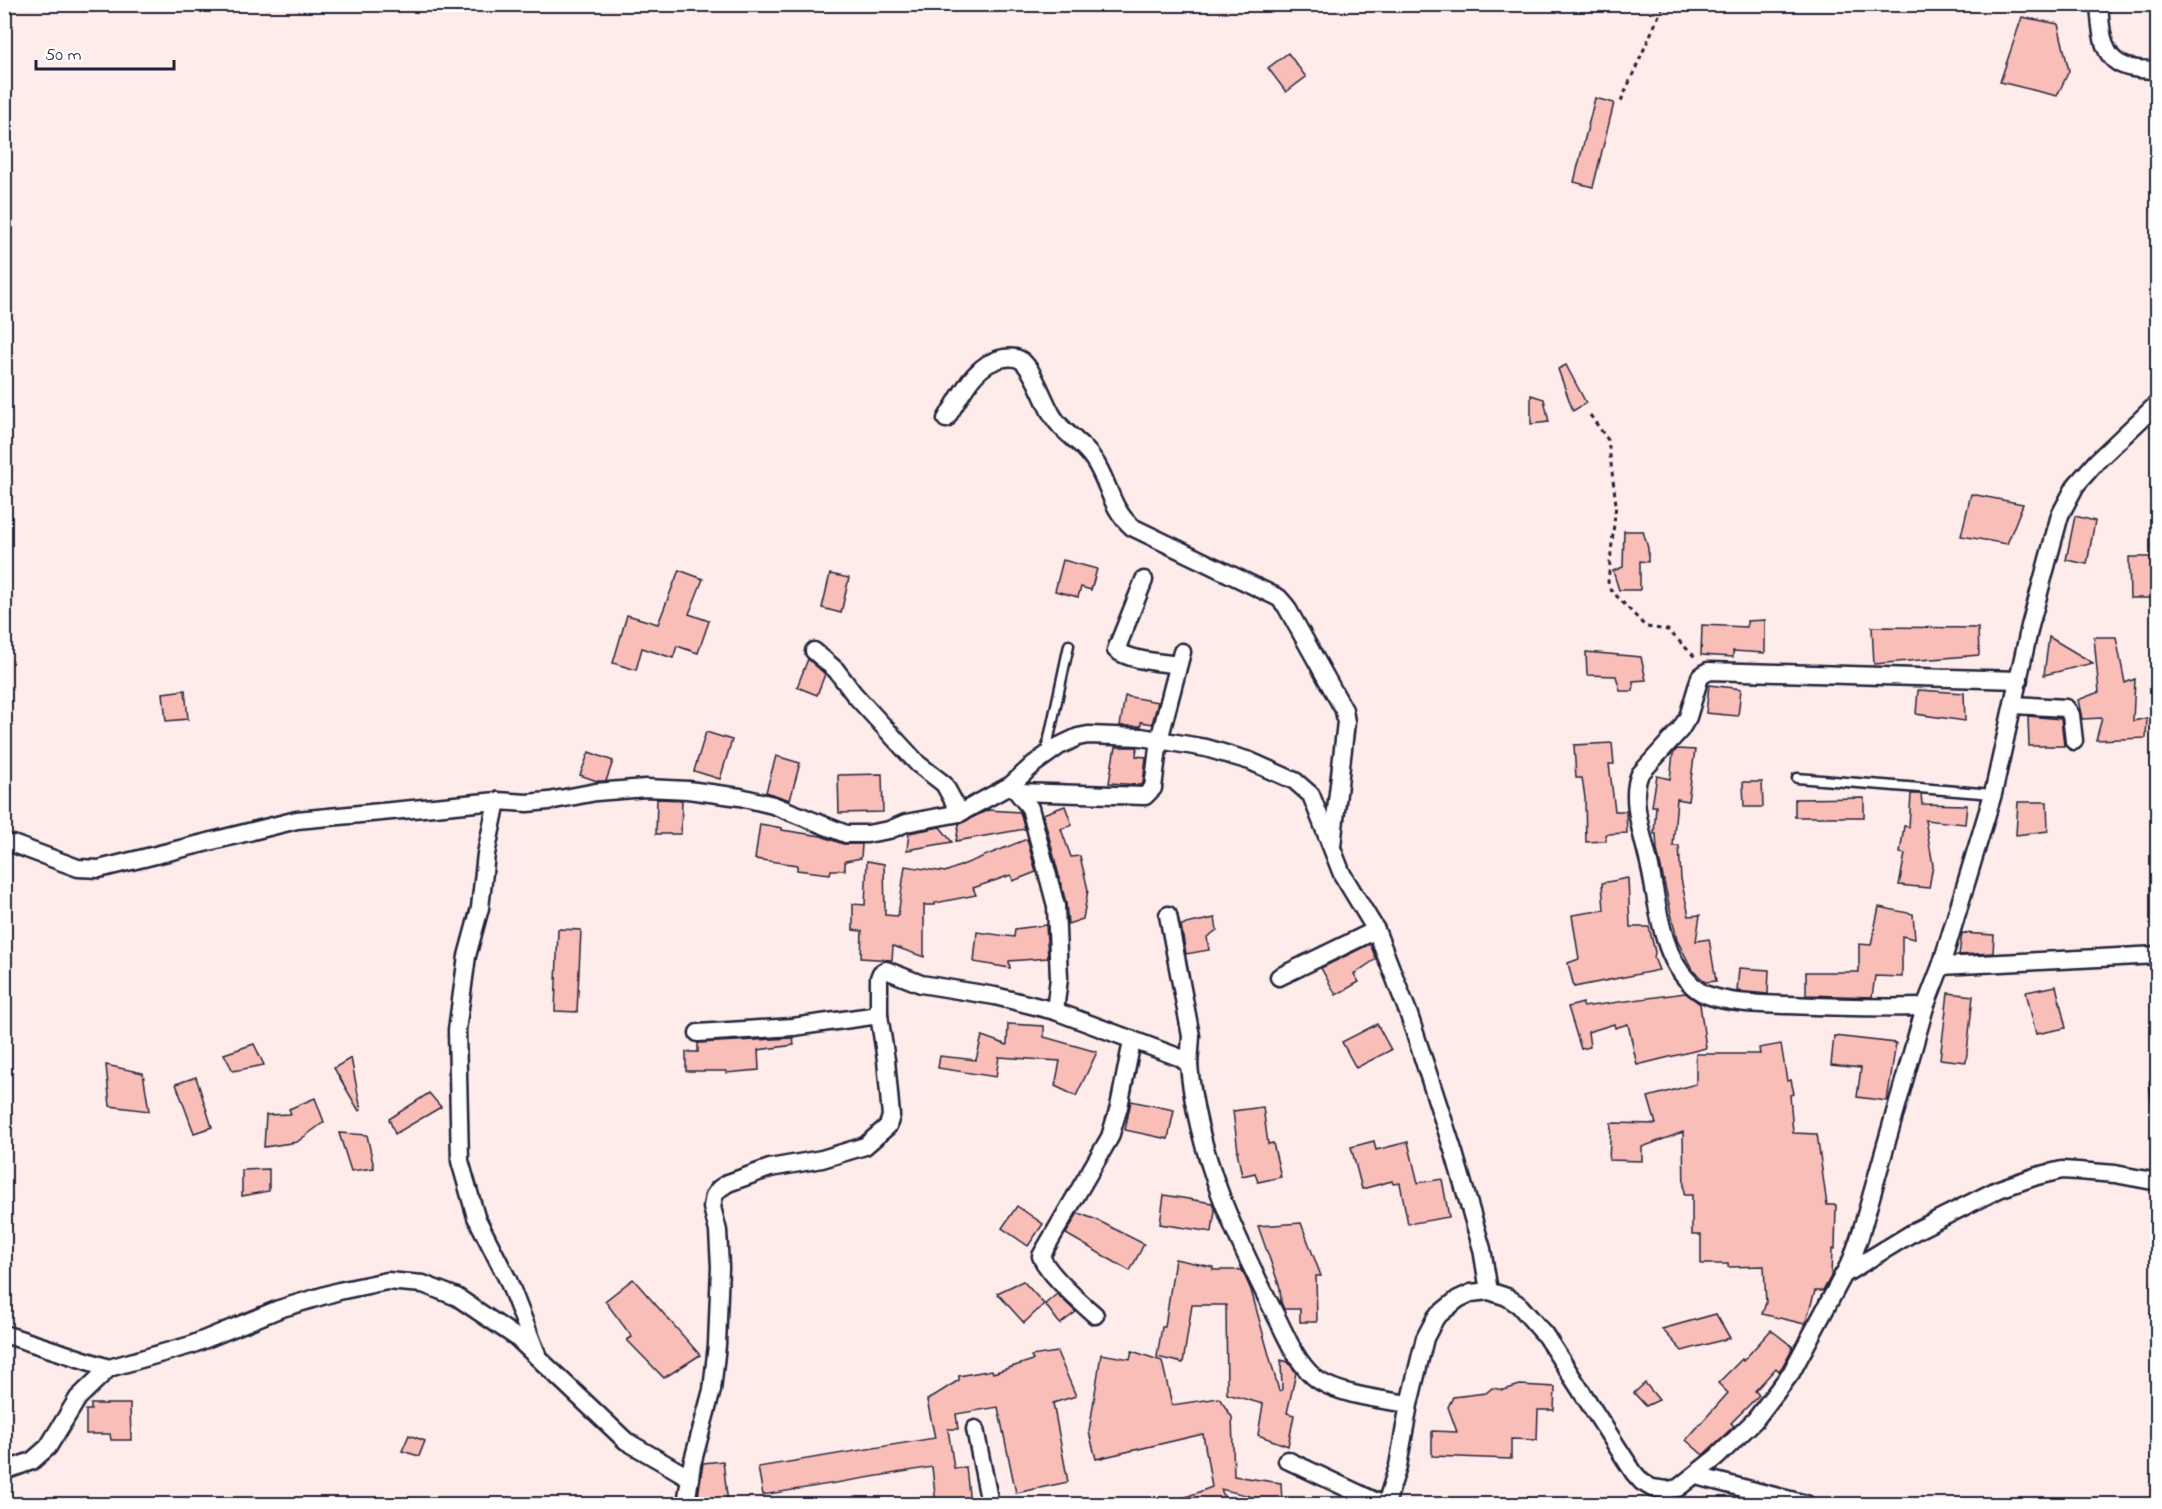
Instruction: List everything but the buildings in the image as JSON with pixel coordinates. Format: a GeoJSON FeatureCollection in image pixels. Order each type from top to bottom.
{"type":"FeatureCollection","features":[{"type":"Feature","properties":{"kind":"street"},"geometry":{"type":"LineString","coordinates":[[2099,4],[2106,50],[2112,59],[2124,66],[2157,71]]}},
{"type":"Feature","properties":{"kind":"street"},"geometry":{"type":"LineString","coordinates":[[946,419],[970,381],[981,369],[993,362],[1015,357],[1029,370],[1050,412],[1061,428],[1095,460],[1122,518],[1132,526],[1280,598],[1344,711],[1346,722],[1332,847]]}},
{"type":"Feature","properties":{"kind":"street"},"geometry":{"type":"LineString","coordinates":[[1386,1504],[1398,1466],[1409,1404],[1425,1338],[1436,1317],[1458,1299],[1471,1293],[1489,1291],[1507,1297],[1519,1305],[1545,1335],[1634,1473],[1652,1488],[1667,1490],[1678,1488],[1696,1476],[1755,1420],[1791,1373],[1852,1259],[1860,1236],[1925,1007],[1941,966],[1993,794],[2030,626],[2060,515],[2076,485],[2097,461],[2157,403]]}},
{"type":"Feature","properties":{"kind":"street"},"geometry":{"type":"LineString","coordinates":[[1014,788],[1145,796],[1154,788],[1159,740],[1180,659],[1139,658],[1116,650],[1144,580]]}},
{"type":"Feature","properties":{"kind":"street"},"geometry":{"type":"LineString","coordinates":[[814,651],[836,670],[854,694],[918,764],[944,784],[960,813]]}},
{"type":"Feature","properties":{"kind":"street"},"geometry":{"type":"LineString","coordinates":[[1925,1007],[1872,1009],[1761,1004],[1721,999],[1705,994],[1689,982],[1675,963],[1660,920],[1637,812],[1636,782],[1640,774],[1680,730],[1688,717],[1700,677],[1708,671],[2019,680]]}},
{"type":"Feature","properties":{"kind":"street"},"geometry":{"type":"LineString","coordinates":[[2013,705],[2066,708],[2071,715],[2074,741]]}},
{"type":"Feature","properties":{"kind":"street"},"geometry":{"type":"LineString","coordinates":[[13,844],[78,868],[99,869],[297,820],[497,801],[527,803],[549,801],[596,792],[646,788],[688,790],[740,797],[762,802],[846,834],[857,835],[877,833],[906,823],[960,813],[1014,788],[1046,756],[1070,741],[1088,735],[1159,740],[1225,753],[1250,761],[1295,781],[1311,795],[1342,874],[1376,930],[1408,1012],[1454,1153],[1482,1249],[1489,1291]]}},
{"type":"Feature","properties":{"kind":"street"},"geometry":{"type":"LineString","coordinates":[[1014,788],[1030,808],[1056,906],[1059,978],[1055,1011]]}},
{"type":"Feature","properties":{"kind":"street"},"geometry":{"type":"LineString","coordinates":[[497,801],[486,854],[480,908],[467,957],[457,1030],[460,1161],[476,1216],[508,1280],[537,1354]]}},
{"type":"Feature","properties":{"kind":"street"},"geometry":{"type":"LineString","coordinates":[[1168,915],[1191,1036],[1189,1065],[1191,1089],[1207,1155],[1241,1247],[1297,1356],[1312,1376],[1322,1383],[1369,1398],[1409,1404]]}},
{"type":"Feature","properties":{"kind":"street"},"geometry":{"type":"LineString","coordinates":[[1279,977],[1376,930]]}},
{"type":"Feature","properties":{"kind":"street"},"geometry":{"type":"LineString","coordinates":[[1941,966],[2157,955]]}},
{"type":"Feature","properties":{"kind":"street"},"geometry":{"type":"LineString","coordinates":[[686,1504],[690,1478],[712,1390],[717,1345],[720,1267],[718,1231],[712,1207],[714,1196],[728,1183],[770,1168],[822,1159],[865,1146],[888,1126],[891,1116],[879,1015],[881,973],[886,970],[921,984],[995,996],[1055,1011],[1175,1055],[1189,1065]]}},
{"type":"Feature","properties":{"kind":"street"},"geometry":{"type":"LineString","coordinates":[[698,1033],[793,1028],[879,1015]]}},
{"type":"Feature","properties":{"kind":"street"},"geometry":{"type":"LineString","coordinates":[[1095,1315],[1043,1262],[1041,1256],[1110,1137],[1119,1107],[1132,1041]]}},
{"type":"Feature","properties":{"kind":"street"},"geometry":{"type":"LineString","coordinates":[[1843,1276],[1917,1230],[1999,1189],[2037,1176],[2062,1170],[2115,1174],[2157,1182]]}},
{"type":"Feature","properties":{"kind":"street"},"geometry":{"type":"LineString","coordinates":[[4,1471],[32,1461],[48,1447],[78,1398],[109,1368],[191,1345],[279,1309],[339,1291],[387,1281],[423,1284],[457,1297],[537,1354],[626,1441],[690,1478]]}},
{"type":"Feature","properties":{"kind":"street"},"geometry":{"type":"LineString","coordinates":[[4,1334],[109,1368]]}},
{"type":"Feature","properties":{"kind":"street"},"geometry":{"type":"LineString","coordinates":[[975,1429],[990,1504]]}},
{"type":"Feature","properties":{"kind":"street"},"geometry":{"type":"LineString","coordinates":[[1287,1460],[1381,1504]]}},
{"type":"Feature","properties":{"kind":"street"},"geometry":{"type":"LineString","coordinates":[[1696,1476],[1806,1504]]}},
{"type":"Feature","properties":{"kind":"lane"},"geometry":{"type":"LineString","coordinates":[[1046,756],[1070,645]]}},
{"type":"Feature","properties":{"kind":"lane"},"geometry":{"type":"LineString","coordinates":[[1797,778],[1993,794]]}},
{"type":"Feature","properties":{"kind":"lane"},"geometry":{"type":"LineString","coordinates":[[2155,1083],[2157,1111]]}},
{"type":"Feature","properties":{"kind":"path"},"geometry":{"type":"LineString","coordinates":[[1621,101],[1664,4]]}},
{"type":"Feature","properties":{"kind":"path"},"geometry":{"type":"LineString","coordinates":[[1590,415],[1608,441],[1616,504],[1608,582],[1611,590],[1647,627],[1673,633],[1708,671]]}}]}
